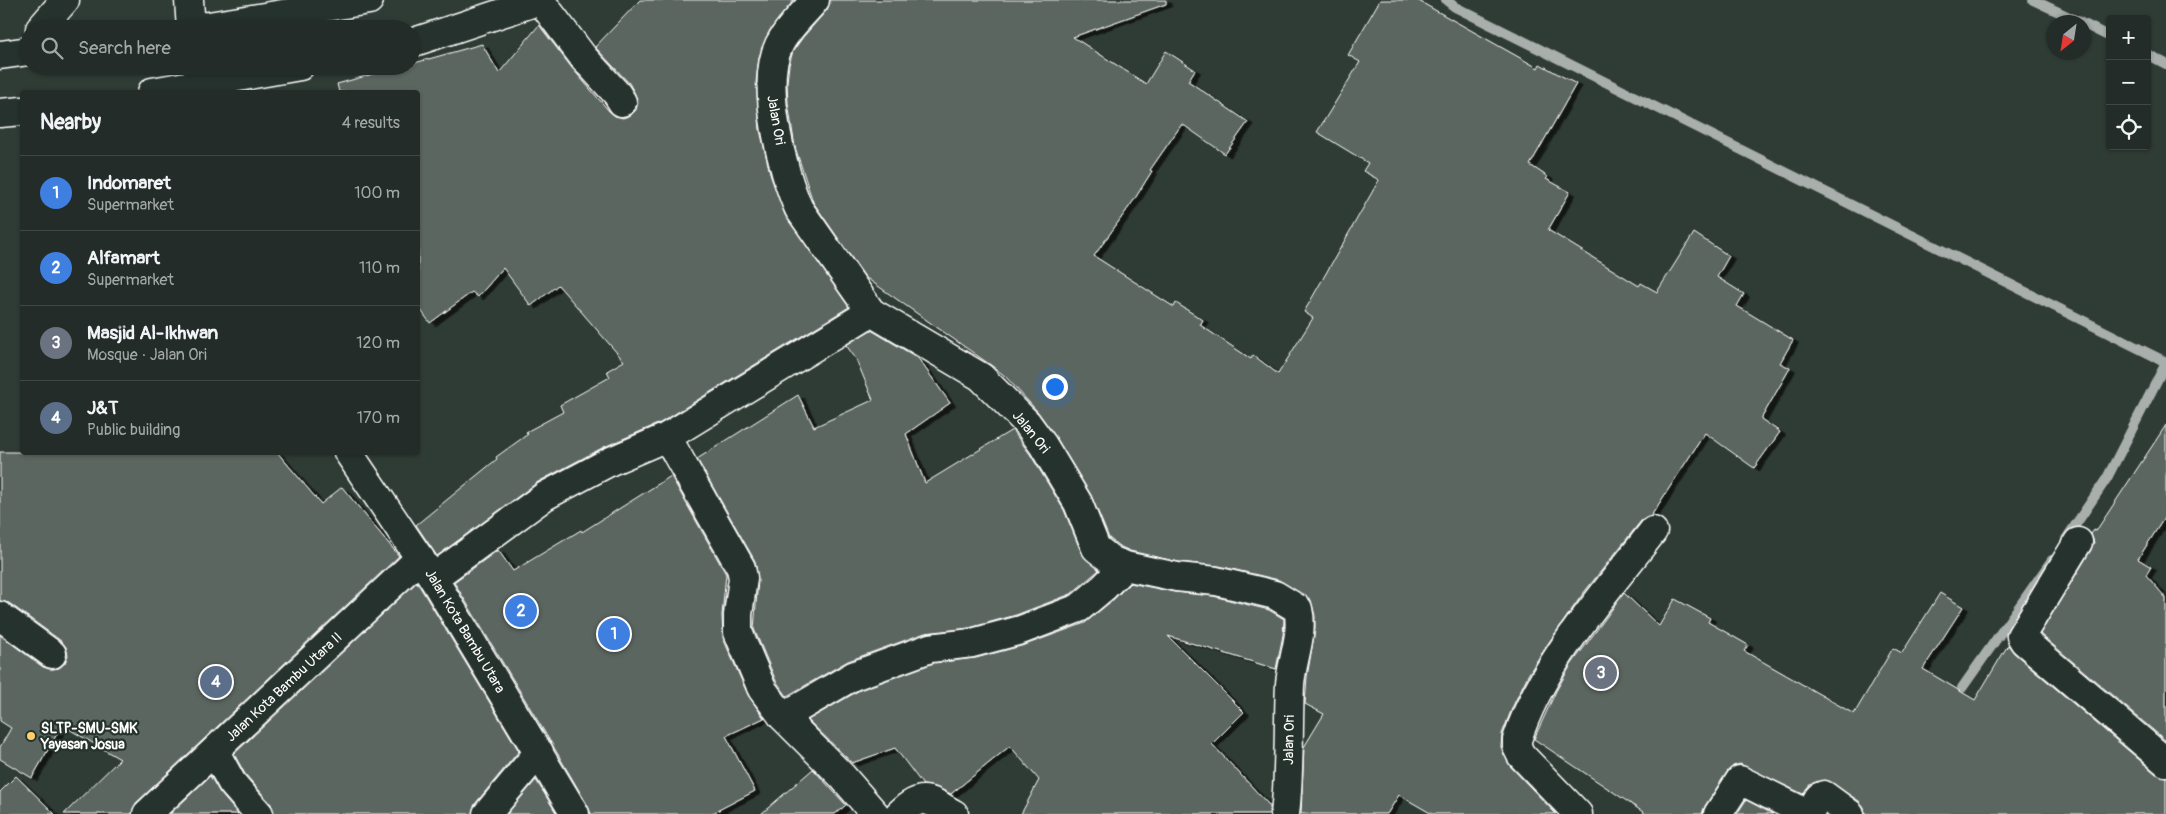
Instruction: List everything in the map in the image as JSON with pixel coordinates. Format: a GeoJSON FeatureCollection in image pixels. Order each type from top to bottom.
{"type":"FeatureCollection","features":[{"type":"Feature","properties":{"kind":"street"},"geometry":{"type":"LineString","coordinates":[[48,20],[65,0]]}},
{"type":"Feature","properties":{"kind":"street"},"geometry":{"type":"LineString","coordinates":[[189,0],[190,20]]}},
{"type":"Feature","properties":{"kind":"street"},"geometry":{"type":"LineString","coordinates":[[246,20],[369,0]]}},
{"type":"Feature","properties":{"kind":"street"},"geometry":{"type":"LineString","coordinates":[[420,40],[541,0],[584,58],[622,102]]}},
{"type":"Feature","properties":{"kind":"street","name":"Jalan Ori"},"geometry":{"type":"LineString","coordinates":[[815,0],[796,20],[778,46],[770,89],[775,122],[791,190],[799,209],[871,312],[981,377],[1027,423],[1044,445],[1078,503],[1096,548],[1111,560],[1125,566],[1216,581],[1275,595],[1298,609],[1300,624],[1290,682],[1288,790],[1285,814]]}},
{"type":"Feature","properties":{"kind":"street"},"geometry":{"type":"LineString","coordinates":[[184,90],[256,75]]}},
{"type":"Feature","properties":{"kind":"street"},"geometry":{"type":"LineString","coordinates":[[0,113],[20,111]]}},
{"type":"Feature","properties":{"kind":"street","name":"Jalan Kota Bambu Utara II"},"geometry":{"type":"LineString","coordinates":[[147,814],[215,752],[427,568],[544,496],[611,461],[667,437],[871,312]]}},
{"type":"Feature","properties":{"kind":"street"},"geometry":{"type":"LineString","coordinates":[[667,437],[740,568],[743,578],[738,615],[738,632],[762,689],[783,717],[842,776],[874,814]]}},
{"type":"Feature","properties":{"kind":"street","name":"Jalan Kota Bambu Utara"},"geometry":{"type":"LineString","coordinates":[[350,455],[427,568],[575,814]]}},
{"type":"Feature","properties":{"kind":"street"},"geometry":{"type":"LineString","coordinates":[[1578,814],[1521,755],[1517,747],[1517,740],[1537,694],[1564,647],[1653,532]]}},
{"type":"Feature","properties":{"kind":"street"},"geometry":{"type":"LineString","coordinates":[[2078,542],[2021,636],[2024,641],[2166,762]]}},
{"type":"Feature","properties":{"kind":"street"},"geometry":{"type":"LineString","coordinates":[[783,717],[854,676],[930,648],[972,642],[1021,630],[1078,608],[1104,587],[1125,566]]}},
{"type":"Feature","properties":{"kind":"street"},"geometry":{"type":"LineString","coordinates":[[0,616],[52,654]]}},
{"type":"Feature","properties":{"kind":"street"},"geometry":{"type":"LineString","coordinates":[[215,752],[232,783],[259,814]]}},
{"type":"Feature","properties":{"kind":"street"},"geometry":{"type":"LineString","coordinates":[[487,814],[539,752]]}},
{"type":"Feature","properties":{"kind":"street"},"geometry":{"type":"LineString","coordinates":[[1718,814],[1740,780],[1804,812],[1810,812],[1819,797],[1824,795],[1850,814]]}},
{"type":"Feature","properties":{"kind":"street"},"geometry":{"type":"LineString","coordinates":[[899,814],[919,799],[925,798],[954,814]]}},
{"type":"Feature","properties":{"kind":"building"},"geometry":{"type":"Polygon","coordinates":[[[640,0],[794,0],[770,30],[759,57],[756,82],[760,130],[771,177],[785,215],[849,307],[660,423],[604,447],[538,482],[437,556],[416,525],[497,459],[496,457],[528,434],[526,432],[563,412],[560,405],[610,377],[607,371],[624,361],[558,285],[531,306],[503,268],[478,297],[472,292],[430,323],[420,309],[420,90],[338,90],[337,84],[370,75],[420,75],[420,61],[482,44],[499,73],[539,25],[572,68],[609,111],[615,116],[623,118],[631,115],[636,110],[638,102],[635,94],[629,83],[595,47],[640,0]]]}},
{"type":"Feature","properties":{"kind":"building"},"geometry":{"type":"Polygon","coordinates":[[[830,0],[1166,0],[1166,4],[1073,37],[1146,84],[1166,51],[1195,70],[1188,81],[1248,122],[1225,154],[1182,124],[1150,170],[1152,171],[1134,200],[1094,256],[1174,307],[1176,303],[1203,320],[1200,325],[1251,359],[1253,355],[1278,374],[1313,318],[1304,312],[1379,180],[1363,171],[1368,163],[1317,132],[1360,62],[1348,55],[1380,0],[1417,0],[1538,68],[1540,64],[1576,84],[1530,165],[1548,177],[1546,179],[1570,192],[1548,230],[1639,286],[1641,283],[1657,292],[1694,233],[1729,256],[1717,277],[1744,294],[1737,306],[1793,340],[1780,363],[1790,368],[1761,419],[1780,432],[1754,468],[1705,433],[1651,516],[1641,521],[1582,595],[1528,675],[1502,734],[1501,747],[1510,766],[1556,814],[1432,814],[1399,795],[1387,814],[1301,814],[1304,747],[1324,714],[1305,704],[1307,677],[1315,629],[1315,616],[1311,600],[1279,580],[1219,566],[1179,562],[1130,551],[1119,546],[1109,538],[1091,495],[1056,437],[1038,412],[1005,376],[865,277],[813,202],[795,147],[788,103],[787,82],[793,51],[827,10],[830,0]]]}},
{"type":"Feature","properties":{"kind":"building"},"geometry":{"type":"Polygon","coordinates":[[[871,330],[918,358],[950,403],[906,434],[925,483],[1012,430],[1030,454],[1064,510],[1082,554],[1099,570],[1071,594],[1016,615],[969,628],[925,633],[848,661],[787,696],[776,681],[754,629],[758,580],[755,561],[697,459],[798,395],[814,427],[873,400],[856,359],[846,345],[871,330]]]}},
{"type":"Feature","properties":{"kind":"building"},"geometry":{"type":"Polygon","coordinates":[[[2166,425],[2166,515],[2138,559],[2151,567],[2146,575],[2166,598],[2166,741],[2040,634],[2091,550],[2094,542],[2091,534],[2094,530],[2096,531],[2166,425]]]}},
{"type":"Feature","properties":{"kind":"building"},"geometry":{"type":"Polygon","coordinates":[[[0,452],[20,452],[20,455],[280,455],[321,504],[342,487],[399,556],[136,803],[132,814],[64,814],[120,759],[62,725],[32,778],[0,759],[0,747],[11,728],[0,721],[0,635],[43,667],[50,669],[59,668],[65,663],[68,655],[66,647],[61,641],[9,603],[0,601],[0,452]]]}},
{"type":"Feature","properties":{"kind":"building"},"geometry":{"type":"Polygon","coordinates":[[[671,476],[726,574],[722,615],[723,638],[748,695],[764,718],[726,736],[755,791],[711,814],[591,814],[553,746],[454,582],[498,550],[513,571],[581,530],[582,532],[671,476]]]}},
{"type":"Feature","properties":{"kind":"building"},"geometry":{"type":"Polygon","coordinates":[[[417,582],[519,751],[475,804],[472,814],[274,814],[271,804],[245,774],[234,754],[417,582]]]}},
{"type":"Feature","properties":{"kind":"building"},"geometry":{"type":"Polygon","coordinates":[[[1130,583],[1174,592],[1213,596],[1269,610],[1284,619],[1283,635],[1276,669],[1168,636],[1244,712],[1212,744],[1270,804],[1270,814],[1021,814],[1039,780],[1010,746],[951,794],[936,787],[923,785],[895,748],[852,763],[808,720],[860,690],[934,663],[976,658],[1025,645],[1085,623],[1130,583]]]}},
{"type":"Feature","properties":{"kind":"building"},"geometry":{"type":"Polygon","coordinates":[[[1624,593],[1659,626],[1675,599],[1710,618],[1708,622],[1748,645],[1744,651],[1854,714],[1893,648],[1902,653],[1940,593],[1963,607],[1923,669],[1975,700],[2008,645],[2014,653],[2156,774],[2166,777],[2166,814],[1865,814],[1864,807],[1859,801],[1826,780],[1813,783],[1803,794],[1740,764],[1733,766],[1727,772],[1705,806],[1702,814],[1646,814],[1534,739],[1556,691],[1571,665],[1624,593]]]}},
{"type":"Feature","properties":{"kind":"building"},"geometry":{"type":"Polygon","coordinates":[[[813,769],[846,805],[835,814],[761,814],[813,769]]]}},
{"type":"Feature","properties":{"kind":"building"},"geometry":{"type":"Polygon","coordinates":[[[16,776],[55,814],[0,814],[0,792],[16,776]]]}},
{"type":"Feature","properties":{"kind":"building"},"geometry":{"type":"Polygon","coordinates":[[[210,776],[220,793],[238,814],[170,814],[210,776]]]}},
{"type":"Feature","properties":{"kind":"building"},"geometry":{"type":"Polygon","coordinates":[[[536,780],[557,814],[507,814],[536,780]]]}},
{"type":"Feature","properties":{"kind":"building"},"geometry":{"type":"Polygon","coordinates":[[[1746,800],[1773,814],[1737,814],[1746,800]]]}},
{"type":"Feature","properties":{"kind":"waterway"},"geometry":{"type":"LineString","coordinates":[[1446,0],[1455,7],[2166,362]]}},
{"type":"Feature","properties":{"kind":"waterway"},"geometry":{"type":"LineString","coordinates":[[2033,0],[2065,15]]}},
{"type":"Feature","properties":{"kind":"waterway"},"geometry":{"type":"LineString","coordinates":[[2091,28],[2106,35]]}},
{"type":"Feature","properties":{"kind":"waterway"},"geometry":{"type":"LineString","coordinates":[[2151,56],[2166,64]]}},
{"type":"Feature","properties":{"kind":"waterway"},"geometry":{"type":"LineString","coordinates":[[2066,539],[2107,478],[2166,363]]}},
{"type":"Feature","properties":{"kind":"waterway"},"geometry":{"type":"LineString","coordinates":[[1962,688],[2052,560]]}},
{"type":"Feature","properties":{"kind":"place","name":"Alfamart"},"geometry":{"type":"Point","coordinates":[521,611]}},
{"type":"Feature","properties":{"kind":"place","name":"Indomaret"},"geometry":{"type":"Point","coordinates":[614,634]}},
{"type":"Feature","properties":{"kind":"place","name":"Masjid Al-Ikhwan"},"geometry":{"type":"Point","coordinates":[1601,673]}},
{"type":"Feature","properties":{"kind":"place","name":"J&T"},"geometry":{"type":"Point","coordinates":[216,682]}},
{"type":"Feature","properties":{"kind":"place","name":"SLTP-SMU-SMK Yayasan Josua"},"geometry":{"type":"Point","coordinates":[31,736]}}]}
